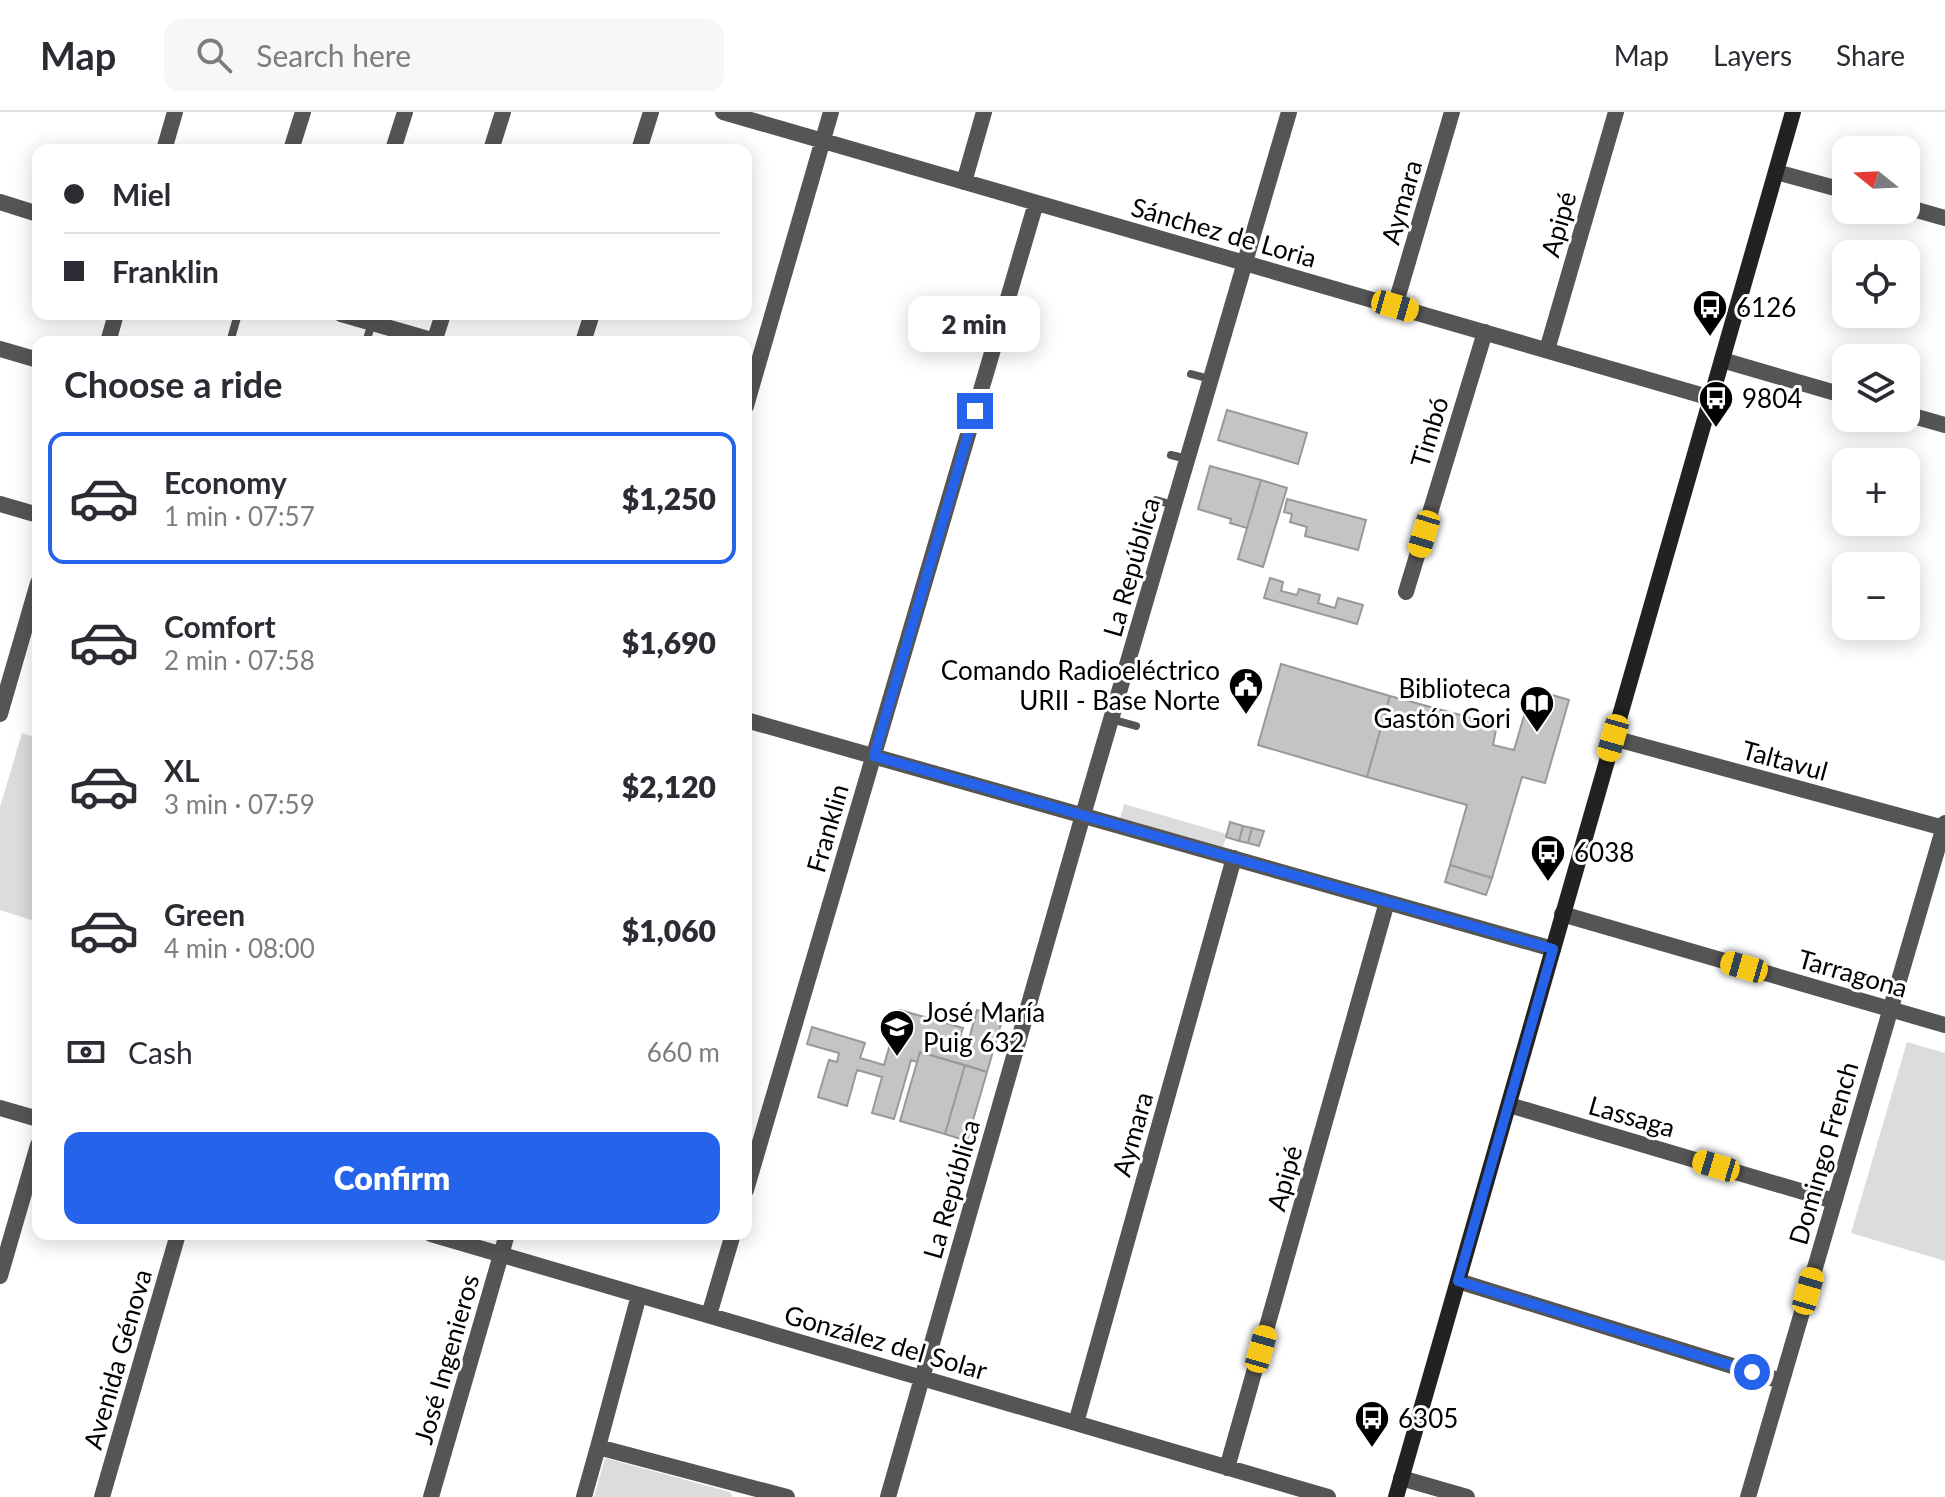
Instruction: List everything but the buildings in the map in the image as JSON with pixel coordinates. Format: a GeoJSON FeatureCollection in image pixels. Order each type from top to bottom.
{"type":"FeatureCollection","features":[{"type":"Feature","properties":{"kind":"main road"},"geometry":{"type":"LineString","coordinates":[[1396,1497],[1793,112]]}},
{"type":"Feature","properties":{"kind":"street"},"geometry":{"type":"LineString","coordinates":[[166,144],[175,112]]}},
{"type":"Feature","properties":{"kind":"street"},"geometry":{"type":"LineString","coordinates":[[293,144],[303,112]]}},
{"type":"Feature","properties":{"kind":"street"},"geometry":{"type":"LineString","coordinates":[[395,144],[405,112]]}},
{"type":"Feature","properties":{"kind":"street"},"geometry":{"type":"LineString","coordinates":[[493,144],[503,112]]}},
{"type":"Feature","properties":{"kind":"street"},"geometry":{"type":"LineString","coordinates":[[641,144],[651,112]]}},
{"type":"Feature","properties":{"kind":"street","name":"Sánchez de Loria"},"geometry":{"type":"LineString","coordinates":[[723,112],[1711,398]]}},
{"type":"Feature","properties":{"kind":"street"},"geometry":{"type":"LineString","coordinates":[[752,385],[831,112]]}},
{"type":"Feature","properties":{"kind":"street"},"geometry":{"type":"LineString","coordinates":[[964,182],[984,112]]}},
{"type":"Feature","properties":{"kind":"street","name":"La República"},"geometry":{"type":"LineString","coordinates":[[888,1497],[1174,505],[1179,457],[1211,380],[1289,112]]}},
{"type":"Feature","properties":{"kind":"street","name":"Aymara"},"geometry":{"type":"LineString","coordinates":[[1395,306],[1452,112]]}},
{"type":"Feature","properties":{"kind":"street","name":"Apipé"},"geometry":{"type":"LineString","coordinates":[[1547,350],[1616,112]]}},
{"type":"Feature","properties":{"kind":"street"},"geometry":{"type":"LineString","coordinates":[[1776,172],[1832,187]]}},
{"type":"Feature","properties":{"kind":"street"},"geometry":{"type":"LineString","coordinates":[[0,202],[32,212]]}},
{"type":"Feature","properties":{"kind":"street","name":"Franklin"},"geometry":{"type":"LineString","coordinates":[[752,1170],[1036,203]]}},
{"type":"Feature","properties":{"kind":"street"},"geometry":{"type":"LineString","coordinates":[[1920,211],[1945,218]]}},
{"type":"Feature","properties":{"kind":"street"},"geometry":{"type":"LineString","coordinates":[[362,320],[415,336]]}},
{"type":"Feature","properties":{"kind":"street","name":"Timbó"},"geometry":{"type":"LineString","coordinates":[[1406,592],[1485,332]]}},
{"type":"Feature","properties":{"kind":"street"},"geometry":{"type":"LineString","coordinates":[[0,349],[32,358]]}},
{"type":"Feature","properties":{"kind":"street"},"geometry":{"type":"LineString","coordinates":[[1722,360],[1832,392]]}},
{"type":"Feature","properties":{"kind":"street"},"geometry":{"type":"LineString","coordinates":[[1920,418],[1945,425]]}},
{"type":"Feature","properties":{"kind":"street"},"geometry":{"type":"LineString","coordinates":[[0,504],[32,513]]}},
{"type":"Feature","properties":{"kind":"street"},"geometry":{"type":"LineString","coordinates":[[0,714],[32,604]]}},
{"type":"Feature","properties":{"kind":"street"},"geometry":{"type":"LineString","coordinates":[[752,722],[1553,949]]}},
{"type":"Feature","properties":{"kind":"street","name":"Taltavul"},"geometry":{"type":"LineString","coordinates":[[1613,738],[1944,826]]}},
{"type":"Feature","properties":{"kind":"street","name":"Domingo French"},"geometry":{"type":"LineString","coordinates":[[1748,1497],[1944,826]]}},
{"type":"Feature","properties":{"kind":"street","name":"Aymara"},"geometry":{"type":"LineString","coordinates":[[1076,1423],[1234,858]]}},
{"type":"Feature","properties":{"kind":"street","name":"Apipé"},"geometry":{"type":"LineString","coordinates":[[1227,1468],[1387,902]]}},
{"type":"Feature","properties":{"kind":"street","name":"Tarragona"},"geometry":{"type":"LineString","coordinates":[[1562,914],[1945,1025]]}},
{"type":"Feature","properties":{"kind":"street","name":"Lassaga"},"geometry":{"type":"LineString","coordinates":[[1509,1105],[1834,1201]]}},
{"type":"Feature","properties":{"kind":"street"},"geometry":{"type":"LineString","coordinates":[[0,1108],[32,1117]]}},
{"type":"Feature","properties":{"kind":"street"},"geometry":{"type":"LineString","coordinates":[[0,1276],[32,1166]]}},
{"type":"Feature","properties":{"kind":"street","name":"Avenida Génova"},"geometry":{"type":"LineString","coordinates":[[102,1497],[176,1240]]}},
{"type":"Feature","properties":{"kind":"street","name":"González del Solar"},"geometry":{"type":"LineString","coordinates":[[452,1240],[1328,1497]]}},
{"type":"Feature","properties":{"kind":"street","name":"José Ingenieros"},"geometry":{"type":"LineString","coordinates":[[431,1497],[505,1240]]}},
{"type":"Feature","properties":{"kind":"street"},"geometry":{"type":"LineString","coordinates":[[709,1315],[731,1240]]}},
{"type":"Feature","properties":{"kind":"street"},"geometry":{"type":"LineString","coordinates":[[1458,1281],[1781,1381]]}},
{"type":"Feature","properties":{"kind":"street"},"geometry":{"type":"LineString","coordinates":[[584,1497],[639,1295]]}},
{"type":"Feature","properties":{"kind":"street"},"geometry":{"type":"LineString","coordinates":[[598,1447],[744,1492],[787,1497]]}},
{"type":"Feature","properties":{"kind":"street"},"geometry":{"type":"LineString","coordinates":[[1401,1478],[1467,1497]]}},
{"type":"Feature","properties":{"kind":"lane"},"geometry":{"type":"LineString","coordinates":[[368,336],[372,323]]}},
{"type":"Feature","properties":{"kind":"lane"},"geometry":{"type":"LineString","coordinates":[[1191,374],[1211,380]]}},
{"type":"Feature","properties":{"kind":"lane"},"geometry":{"type":"LineString","coordinates":[[1156,500],[1174,505]]}},
{"type":"Feature","properties":{"kind":"lane"},"geometry":{"type":"LineString","coordinates":[[1111,719],[1136,726]]}},
{"type":"Feature","properties":{"kind":"shaded area"},"geometry":{"type":"Polygon","coordinates":[[[22,733],[32,736],[32,920],[0,910],[0,807],[22,733]]]}},
{"type":"Feature","properties":{"kind":"shaded area"},"geometry":{"type":"Polygon","coordinates":[[[1124,804],[1227,834],[1223,847],[1120,818],[1124,804]]]}},
{"type":"Feature","properties":{"kind":"shaded area"},"geometry":{"type":"Polygon","coordinates":[[[1907,1042],[1945,1053],[1945,1261],[1851,1233],[1907,1042]]]}},
{"type":"Feature","properties":{"kind":"shaded area"},"geometry":{"type":"Polygon","coordinates":[[[605,1458],[730,1492],[733,1497],[594,1497],[605,1458]]]}},
{"type":"Feature","properties":{"kind":"place","name":"6126"},"geometry":{"type":"Point","coordinates":[1710,338]}},
{"type":"Feature","properties":{"kind":"place","name":"9804"},"geometry":{"type":"Point","coordinates":[1716,429]}},
{"type":"Feature","properties":{"kind":"place","name":"Comando Radioeléctrico URII - Base Norte"},"geometry":{"type":"Point","coordinates":[1246,716]}},
{"type":"Feature","properties":{"kind":"place","name":"Biblioteca Gastón Gori"},"geometry":{"type":"Point","coordinates":[1537,734]}},
{"type":"Feature","properties":{"kind":"place","name":"6038"},"geometry":{"type":"Point","coordinates":[1548,883]}},
{"type":"Feature","properties":{"kind":"place","name":"José María Puig 632"},"geometry":{"type":"Point","coordinates":[897,1058]}},
{"type":"Feature","properties":{"kind":"place","name":"6305"},"geometry":{"type":"Point","coordinates":[1372,1449]}},
{"type":"Feature","properties":{"kind":"route"},"geometry":{"type":"LineString","coordinates":[[975,411],[874,756],[1553,949],[1458,1281],[1752,1372]]}}]}
